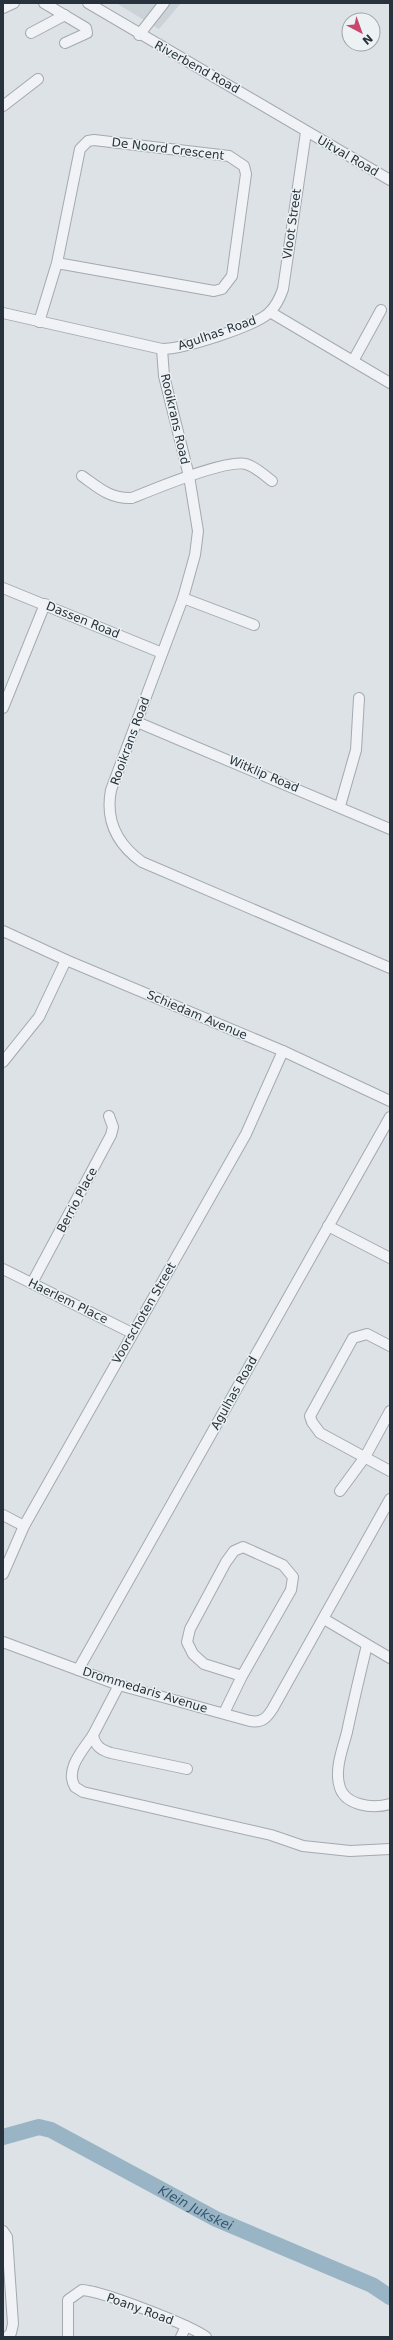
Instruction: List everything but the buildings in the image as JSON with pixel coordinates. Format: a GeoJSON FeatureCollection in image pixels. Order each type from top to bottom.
{"type":"FeatureCollection","features":[{"type":"Feature","properties":{"kind":"street"},"geometry":{"type":"LineString","coordinates":[[3,8],[14,3]]}},
{"type":"Feature","properties":{"kind":"street"},"geometry":{"type":"LineString","coordinates":[[44,3],[84,25],[87,32],[65,42]]}},
{"type":"Feature","properties":{"kind":"street","name":"Riverbend Road"},"geometry":{"type":"LineString","coordinates":[[88,3],[139,34],[213,75],[306,132]]}},
{"type":"Feature","properties":{"kind":"street"},"geometry":{"type":"LineString","coordinates":[[139,34],[164,3]]}},
{"type":"Feature","properties":{"kind":"street"},"geometry":{"type":"LineString","coordinates":[[31,33],[65,15]]}},
{"type":"Feature","properties":{"kind":"street"},"geometry":{"type":"LineString","coordinates":[[3,106],[38,79]]}},
{"type":"Feature","properties":{"kind":"street","name":"Uitval Road"},"geometry":{"type":"LineString","coordinates":[[306,132],[390,180]]}},
{"type":"Feature","properties":{"kind":"street","name":"Vloot Street"},"geometry":{"type":"LineString","coordinates":[[270,312],[279,299],[283,289],[306,132]]}},
{"type":"Feature","properties":{"kind":"street","name":"De Noord Crescent"},"geometry":{"type":"LineString","coordinates":[[39,322],[57,263],[80,149],[88,141],[94,140],[229,156],[244,166],[246,174],[232,276],[222,289],[214,291],[57,263]]}},
{"type":"Feature","properties":{"kind":"street"},"geometry":{"type":"LineString","coordinates":[[353,361],[381,310]]}},
{"type":"Feature","properties":{"kind":"street","name":"Agulhas Road"},"geometry":{"type":"LineString","coordinates":[[3,313],[162,349],[184,346],[243,326],[270,312],[390,383]]}},
{"type":"Feature","properties":{"kind":"street","name":"Rooikrans Road"},"geometry":{"type":"LineString","coordinates":[[162,349],[164,376],[189,476],[198,532],[195,555],[183,598],[111,790],[109,802],[111,824],[121,844],[128,852],[142,862],[390,968]]}},
{"type":"Feature","properties":{"kind":"street"},"geometry":{"type":"LineString","coordinates":[[82,476],[114,497],[123,498],[132,498],[189,476],[237,463],[254,467],[272,481]]}},
{"type":"Feature","properties":{"kind":"street","name":"Dassen Road"},"geometry":{"type":"LineString","coordinates":[[3,588],[162,653]]}},
{"type":"Feature","properties":{"kind":"street"},"geometry":{"type":"LineString","coordinates":[[183,598],[254,625]]}},
{"type":"Feature","properties":{"kind":"street"},"geometry":{"type":"LineString","coordinates":[[3,708],[45,604]]}},
{"type":"Feature","properties":{"kind":"street"},"geometry":{"type":"LineString","coordinates":[[340,806],[356,750],[359,698]]}},
{"type":"Feature","properties":{"kind":"street","name":"Witklip Road"},"geometry":{"type":"LineString","coordinates":[[137,722],[340,806],[390,829]]}},
{"type":"Feature","properties":{"kind":"street","name":"Schiedam Avenue"},"geometry":{"type":"LineString","coordinates":[[3,931],[66,960],[283,1051],[390,1101]]}},
{"type":"Feature","properties":{"kind":"street"},"geometry":{"type":"LineString","coordinates":[[3,1062],[39,1017],[66,960]]}},
{"type":"Feature","properties":{"kind":"street","name":"Voorschoten Street"},"geometry":{"type":"LineString","coordinates":[[3,1574],[24,1526],[246,1134],[283,1051]]}},
{"type":"Feature","properties":{"kind":"street","name":"Berrio Place"},"geometry":{"type":"LineString","coordinates":[[32,1283],[111,1135],[113,1126],[109,1116]]}},
{"type":"Feature","properties":{"kind":"street","name":"Agulhas Road"},"geometry":{"type":"LineString","coordinates":[[78,1670],[390,1117]]}},
{"type":"Feature","properties":{"kind":"street"},"geometry":{"type":"LineString","coordinates":[[328,1226],[390,1258]]}},
{"type":"Feature","properties":{"kind":"street","name":"Haerlem Place"},"geometry":{"type":"LineString","coordinates":[[3,1269],[132,1333]]}},
{"type":"Feature","properties":{"kind":"street"},"geometry":{"type":"LineString","coordinates":[[390,1346],[367,1334],[354,1338],[310,1416],[312,1422],[320,1433],[390,1471]]}},
{"type":"Feature","properties":{"kind":"street"},"geometry":{"type":"LineString","coordinates":[[340,1491],[365,1457],[390,1411]]}},
{"type":"Feature","properties":{"kind":"street","name":"Drommedaris Avenue"},"geometry":{"type":"LineString","coordinates":[[3,1642],[119,1685],[255,1722],[267,1717],[324,1619],[390,1499]]}},
{"type":"Feature","properties":{"kind":"street"},"geometry":{"type":"LineString","coordinates":[[3,1516],[24,1526]]}},
{"type":"Feature","properties":{"kind":"street"},"geometry":{"type":"LineString","coordinates":[[224,1713],[242,1676],[291,1590],[293,1582],[293,1577],[283,1565],[243,1547],[234,1551],[226,1562],[190,1629],[187,1642],[193,1654],[204,1664],[242,1676]]}},
{"type":"Feature","properties":{"kind":"street"},"geometry":{"type":"LineString","coordinates":[[324,1619],[390,1658]]}},
{"type":"Feature","properties":{"kind":"street"},"geometry":{"type":"LineString","coordinates":[[367,1645],[341,1755],[338,1774],[339,1784],[341,1790],[347,1796],[363,1806],[382,1806],[390,1804]]}},
{"type":"Feature","properties":{"kind":"street"},"geometry":{"type":"LineString","coordinates":[[119,1685],[93,1735],[75,1763],[71,1775],[75,1787],[83,1792],[271,1836],[300,1845],[350,1851],[390,1849]]}},
{"type":"Feature","properties":{"kind":"street"},"geometry":{"type":"LineString","coordinates":[[93,1735],[96,1745],[105,1752],[187,1770]]}},
{"type":"Feature","properties":{"kind":"street"},"geometry":{"type":"LineString","coordinates":[[3,2231],[7,2237],[13,2324],[11,2333],[7,2337]]}},
{"type":"Feature","properties":{"kind":"street","name":"Poany Road"},"geometry":{"type":"LineString","coordinates":[[68,2337],[67,2305],[72,2296],[82,2290],[96,2293],[186,2326],[206,2337]]}},
{"type":"Feature","properties":{"kind":"street"},"geometry":{"type":"LineString","coordinates":[[181,2337],[186,2326]]}},
{"type":"Feature","properties":{"kind":"shaded area"},"geometry":{"type":"Polygon","coordinates":[[[116,3],[181,3],[159,29],[116,3]]]}},
{"type":"Feature","properties":{"kind":"waterway","name":"Klein Jukskei"},"geometry":{"type":"LineString","coordinates":[[3,2137],[39,2127],[51,2130],[216,2219],[372,2285],[390,2297]]}}]}
